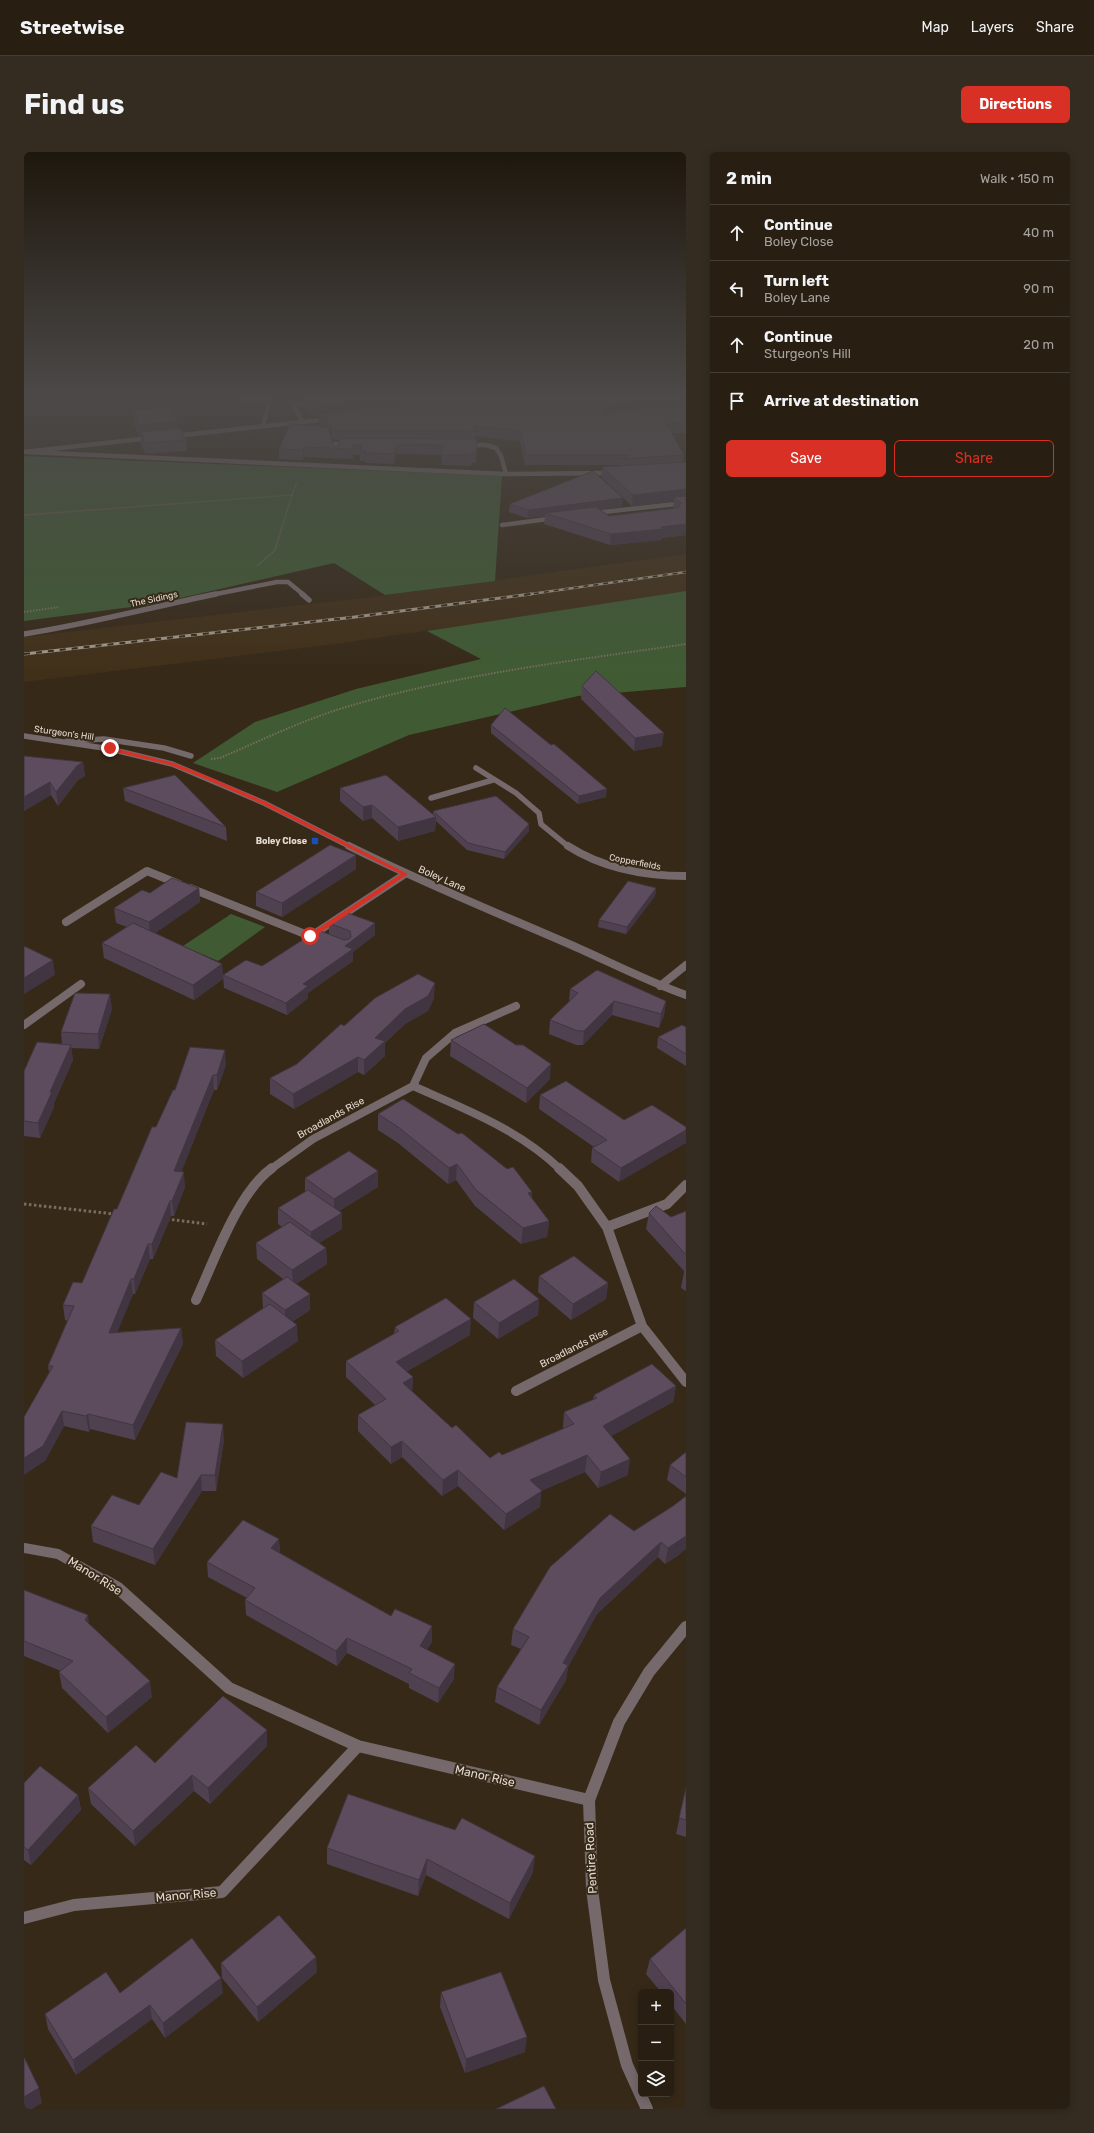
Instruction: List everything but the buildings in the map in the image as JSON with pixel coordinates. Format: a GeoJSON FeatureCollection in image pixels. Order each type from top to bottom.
{"type":"FeatureCollection","features":[{"type":"Feature","properties":{"kind":"street"},"geometry":{"type":"LineString","coordinates":[[588,514],[686,503]]}},
{"type":"Feature","properties":{"kind":"street"},"geometry":{"type":"LineString","coordinates":[[625,504],[630,509]]}},
{"type":"Feature","properties":{"kind":"street"},"geometry":{"type":"LineString","coordinates":[[665,505],[672,512]]}},
{"type":"Feature","properties":{"kind":"street"},"geometry":{"type":"LineString","coordinates":[[596,513],[602,518]]}},
{"type":"Feature","properties":{"kind":"street"},"geometry":{"type":"LineString","coordinates":[[502,525],[565,517]]}},
{"type":"Feature","properties":{"kind":"street","name":"The Sidings"},"geometry":{"type":"LineString","coordinates":[[24,634],[76,626],[144,609],[286,580],[309,600]]}},
{"type":"Feature","properties":{"kind":"street","name":"Sturgeon's Hill"},"geometry":{"type":"LineString","coordinates":[[24,736],[110,748],[172,764]]}},
{"type":"Feature","properties":{"kind":"street"},"geometry":{"type":"LineString","coordinates":[[67,741],[104,739],[164,748],[191,756]]}},
{"type":"Feature","properties":{"kind":"street","name":"Boley Lane"},"geometry":{"type":"LineString","coordinates":[[172,764],[264,803],[405,874],[587,952],[660,986],[686,995]]}},
{"type":"Feature","properties":{"kind":"street","name":"Copperfields"},"geometry":{"type":"LineString","coordinates":[[476,768],[516,793],[539,813],[541,824],[565,845],[603,864],[656,877],[686,876]]}},
{"type":"Feature","properties":{"kind":"street"},"geometry":{"type":"LineString","coordinates":[[431,798],[493,780]]}},
{"type":"Feature","properties":{"kind":"street"},"geometry":{"type":"LineString","coordinates":[[66,922],[147,871],[312,937],[405,874]]}},
{"type":"Feature","properties":{"kind":"street"},"geometry":{"type":"LineString","coordinates":[[660,986],[686,965]]}},
{"type":"Feature","properties":{"kind":"street"},"geometry":{"type":"LineString","coordinates":[[24,1024],[81,984]]}},
{"type":"Feature","properties":{"kind":"street"},"geometry":{"type":"LineString","coordinates":[[516,1006],[455,1033],[426,1058],[413,1086],[489,1119],[542,1152],[578,1186],[607,1227],[642,1326],[686,1382]]}},
{"type":"Feature","properties":{"kind":"street","name":"Broadlands Rise"},"geometry":{"type":"LineString","coordinates":[[196,1300],[230,1226],[244,1200],[265,1173],[313,1139],[413,1086]]}},
{"type":"Feature","properties":{"kind":"street"},"geometry":{"type":"LineString","coordinates":[[607,1227],[667,1204],[686,1185]]}},
{"type":"Feature","properties":{"kind":"street","name":"Broadlands Rise"},"geometry":{"type":"LineString","coordinates":[[516,1391],[642,1326]]}},
{"type":"Feature","properties":{"kind":"street","name":"Manor Rise"},"geometry":{"type":"LineString","coordinates":[[24,1548],[58,1554],[118,1588],[229,1688],[358,1746],[589,1800]]}},
{"type":"Feature","properties":{"kind":"street","name":"Pentire Road"},"geometry":{"type":"LineString","coordinates":[[647,2109],[627,2065],[604,1980],[592,1889],[589,1800],[619,1722],[649,1672],[685,1630]]}},
{"type":"Feature","properties":{"kind":"street","name":"Manor Rise"},"geometry":{"type":"LineString","coordinates":[[24,1918],[74,1905],[222,1892],[358,1746]]}},
{"type":"Feature","properties":{"kind":"path"},"geometry":{"type":"LineString","coordinates":[[252,568],[259,565],[275,550],[294,490]]}},
{"type":"Feature","properties":{"kind":"path"},"geometry":{"type":"LineString","coordinates":[[24,515],[292,495]]}},
{"type":"Feature","properties":{"kind":"path"},"geometry":{"type":"LineString","coordinates":[[24,612],[66,606]]}},
{"type":"Feature","properties":{"kind":"path"},"geometry":{"type":"LineString","coordinates":[[191,756],[220,758],[306,721],[363,702],[457,680],[686,644]]}},
{"type":"Feature","properties":{"kind":"path"},"geometry":{"type":"LineString","coordinates":[[24,1204],[120,1214]]}},
{"type":"Feature","properties":{"kind":"path"},"geometry":{"type":"LineString","coordinates":[[159,1219],[230,1226]]}},
{"type":"Feature","properties":{"kind":"shaded area"},"geometry":{"type":"Polygon","coordinates":[[[686,554],[686,591],[596,606],[335,644],[24,682],[24,637],[388,595],[686,554]]]}},
{"type":"Feature","properties":{"kind":"green space"},"geometry":{"type":"Polygon","coordinates":[[[24,490],[501,490],[495,581],[385,595],[334,563],[154,604],[24,621],[24,490]]]}},
{"type":"Feature","properties":{"kind":"green space"},"geometry":{"type":"Polygon","coordinates":[[[686,591],[686,687],[578,696],[409,735],[277,792],[193,763],[255,722],[356,689],[481,659],[427,631],[686,591]]]}},
{"type":"Feature","properties":{"kind":"green space"},"geometry":{"type":"Polygon","coordinates":[[[231,914],[265,927],[218,961],[183,946],[231,914]]]}},
{"type":"Feature","properties":{"kind":"railway"},"geometry":{"type":"LineString","coordinates":[[524,595],[686,572]]}},
{"type":"Feature","properties":{"kind":"railway"},"geometry":{"type":"LineString","coordinates":[[24,654],[355,617],[531,594]]}},
{"type":"Feature","properties":{"kind":"place","name":"Boley Close"},"geometry":{"type":"Point","coordinates":[315,841]}},
{"type":"Feature","properties":{"kind":"route"},"geometry":{"type":"LineString","coordinates":[[110,748],[172,764],[205,777],[264,803],[358,852],[405,874],[310,936]]}}]}
